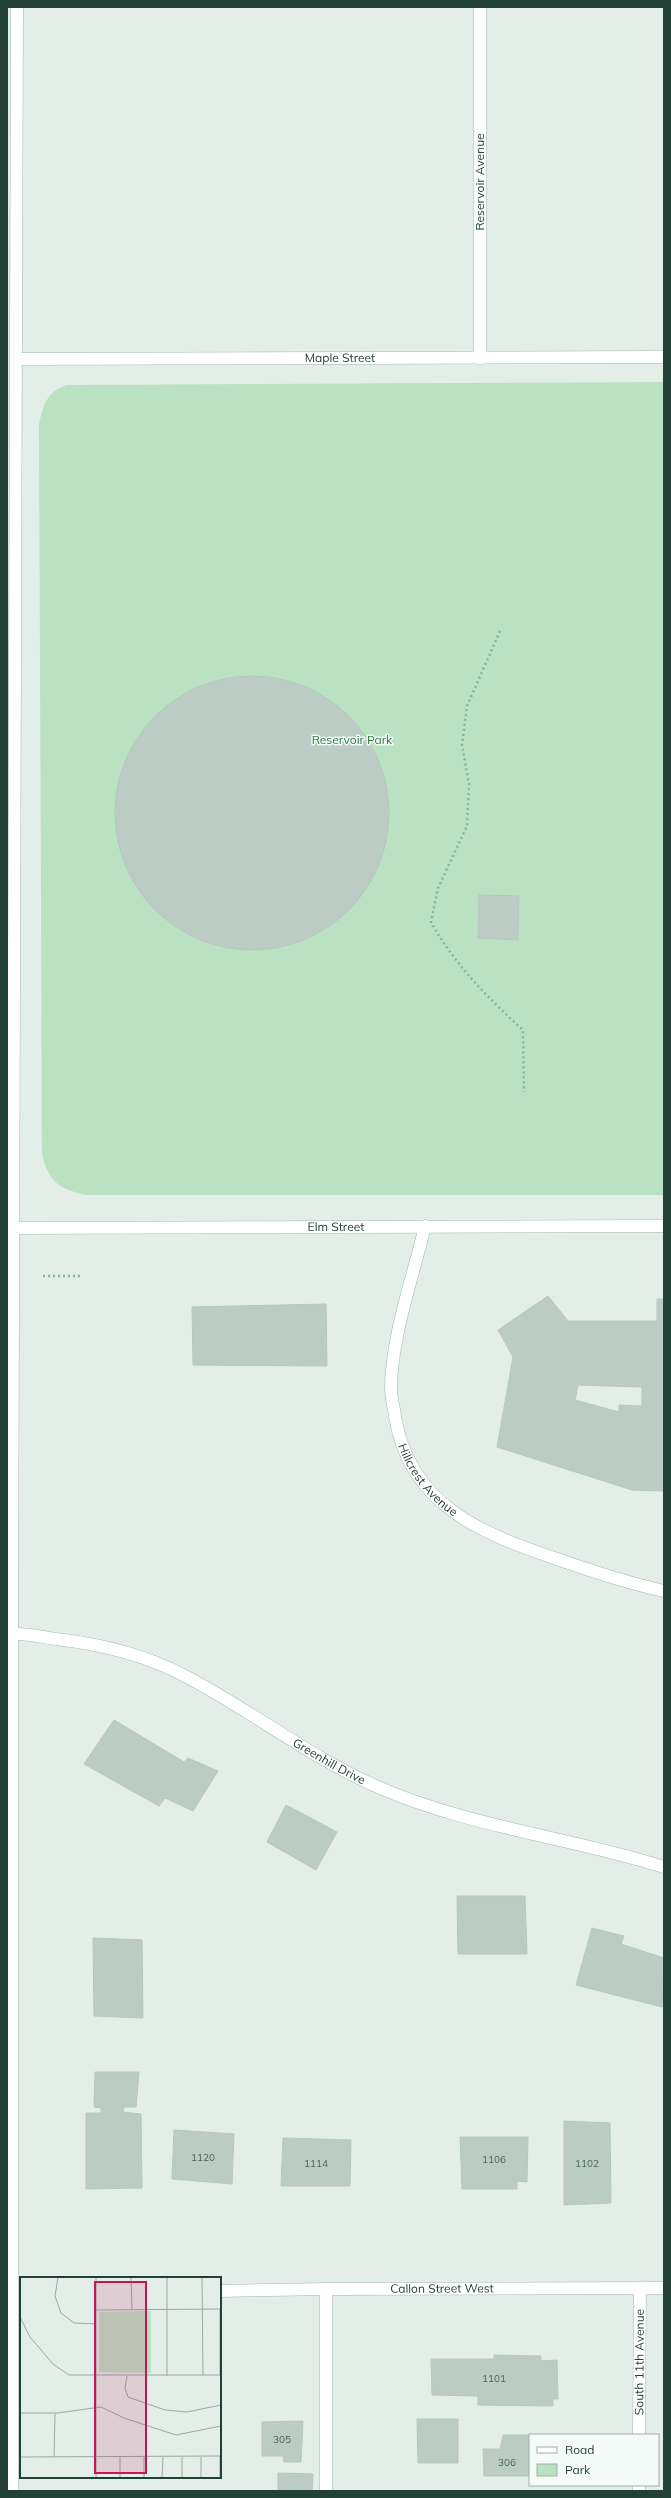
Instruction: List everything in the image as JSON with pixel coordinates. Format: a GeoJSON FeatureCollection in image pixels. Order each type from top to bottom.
{"type":"FeatureCollection","features":[{"type":"Feature","properties":{"kind":"street"},"geometry":{"type":"LineString","coordinates":[[12,2491],[13,2296],[9,1633],[12,552],[16,359],[17,7]]}},
{"type":"Feature","properties":{"kind":"street","name":"Reservoir Avenue"},"geometry":{"type":"LineString","coordinates":[[480,7],[480,358]]}},
{"type":"Feature","properties":{"kind":"street","name":"Maple Street"},"geometry":{"type":"LineString","coordinates":[[16,359],[664,357]]}},
{"type":"Feature","properties":{"kind":"street","name":"Hillcrest Avenue"},"geometry":{"type":"LineString","coordinates":[[425,1226],[396,1347],[391,1390],[398,1436],[413,1471],[437,1499],[482,1529],[532,1551],[620,1580],[664,1591]]}},
{"type":"Feature","properties":{"kind":"street","name":"Elm Street"},"geometry":{"type":"LineString","coordinates":[[10,1228],[664,1226]]}},
{"type":"Feature","properties":{"kind":"street","name":"Greenhill Drive"},"geometry":{"type":"LineString","coordinates":[[9,1633],[76,1641],[143,1658],[183,1675],[228,1700],[296,1744],[378,1787],[439,1809],[530,1834],[629,1856],[664,1867]]}},
{"type":"Feature","properties":{"kind":"street"},"geometry":{"type":"LineString","coordinates":[[326,2288],[326,2491]]}},
{"type":"Feature","properties":{"kind":"street","name":"Callon Street West"},"geometry":{"type":"LineString","coordinates":[[221,2291],[326,2288],[664,2288]]}},
{"type":"Feature","properties":{"kind":"street","name":"South 11th Avenue"},"geometry":{"type":"LineString","coordinates":[[639,2434],[640,2288]]}},
{"type":"Feature","properties":{"kind":"path"},"geometry":{"type":"LineString","coordinates":[[500,631],[467,706],[462,745],[469,784],[467,826],[438,888],[431,922],[440,939],[479,989],[523,1030],[524,1092]]}},
{"type":"Feature","properties":{"kind":"path"},"geometry":{"type":"LineString","coordinates":[[43,1276],[80,1276]]}},
{"type":"Feature","properties":{"kind":"green space","name":"Reservoir Park"},"geometry":{"type":"Polygon","coordinates":[[[664,382],[664,1195],[86,1195],[68,1190],[56,1182],[47,1170],[42,1152],[39,423],[45,404],[50,395],[67,385],[664,382]]]}},
{"type":"Feature","properties":{"kind":"building"},"geometry":{"type":"Polygon","coordinates":[[[239,676],[265,676],[279,678],[305,686],[328,699],[349,716],[366,737],[379,760],[387,786],[389,813],[387,840],[379,866],[366,889],[349,910],[328,927],[305,940],[279,948],[265,950],[239,950],[225,948],[199,940],[187,934],[165,919],[146,900],[131,878],[125,866],[117,840],[115,826],[115,800],[117,786],[125,760],[131,748],[146,726],[165,707],[187,692],[199,686],[225,678],[239,676]]]}},
{"type":"Feature","properties":{"kind":"building"},"geometry":{"type":"Polygon","coordinates":[[[479,895],[519,896],[518,940],[478,938],[479,895]]]}},
{"type":"Feature","properties":{"kind":"building"},"geometry":{"type":"Polygon","coordinates":[[[548,1296],[568,1321],[657,1321],[657,1299],[664,1299],[664,1491],[632,1490],[497,1447],[513,1357],[498,1330],[548,1296]],[[578,1385],[575,1400],[619,1412],[619,1405],[642,1406],[642,1387],[578,1385]]]}},
{"type":"Feature","properties":{"kind":"building"},"geometry":{"type":"Polygon","coordinates":[[[326,1304],[327,1366],[193,1365],[192,1307],[326,1304]]]}},
{"type":"Feature","properties":{"kind":"building"},"geometry":{"type":"Polygon","coordinates":[[[114,1720],[184,1762],[188,1758],[218,1771],[193,1811],[165,1798],[159,1806],[84,1764],[114,1720]]]}},
{"type":"Feature","properties":{"kind":"building"},"geometry":{"type":"Polygon","coordinates":[[[286,1805],[337,1832],[316,1870],[267,1842],[286,1805]]]}},
{"type":"Feature","properties":{"kind":"building"},"geometry":{"type":"Polygon","coordinates":[[[457,1896],[525,1896],[527,1954],[458,1954],[457,1896]]]}},
{"type":"Feature","properties":{"kind":"building"},"geometry":{"type":"Polygon","coordinates":[[[592,1928],[624,1936],[621,1944],[664,1958],[662,2007],[576,1985],[592,1928]]]}},
{"type":"Feature","properties":{"kind":"building"},"geometry":{"type":"Polygon","coordinates":[[[93,1938],[142,1940],[143,2018],[94,2016],[93,1938]]]}},
{"type":"Feature","properties":{"kind":"building"},"geometry":{"type":"Polygon","coordinates":[[[95,2072],[139,2072],[136,2107],[124,2107],[123,2112],[141,2114],[142,2188],[86,2189],[86,2113],[101,2113],[101,2108],[94,2107],[95,2072]]]}},
{"type":"Feature","properties":{"kind":"building"},"geometry":{"type":"Polygon","coordinates":[[[564,2121],[610,2123],[611,2203],[564,2205],[564,2121]]]}},
{"type":"Feature","properties":{"kind":"building"},"geometry":{"type":"Polygon","coordinates":[[[174,2130],[234,2134],[232,2184],[172,2179],[174,2130]]]}},
{"type":"Feature","properties":{"kind":"building"},"geometry":{"type":"Polygon","coordinates":[[[460,2137],[528,2137],[527,2182],[517,2181],[517,2189],[462,2189],[460,2137]]]}},
{"type":"Feature","properties":{"kind":"building"},"geometry":{"type":"Polygon","coordinates":[[[283,2138],[351,2140],[350,2186],[281,2186],[283,2138]]]}},
{"type":"Feature","properties":{"kind":"building"},"geometry":{"type":"Polygon","coordinates":[[[494,2355],[541,2356],[541,2361],[557,2360],[558,2399],[553,2399],[553,2406],[478,2405],[478,2396],[432,2395],[431,2359],[494,2359],[494,2355]]]}},
{"type":"Feature","properties":{"kind":"building"},"geometry":{"type":"Polygon","coordinates":[[[417,2419],[458,2419],[458,2463],[418,2463],[417,2419]]]}},
{"type":"Feature","properties":{"kind":"building"},"geometry":{"type":"Polygon","coordinates":[[[303,2421],[301,2462],[284,2462],[283,2456],[262,2456],[262,2422],[303,2421]]]}},
{"type":"Feature","properties":{"kind":"building"},"geometry":{"type":"Polygon","coordinates":[[[503,2435],[529,2435],[529,2476],[484,2476],[483,2449],[500,2449],[503,2435]]]}},
{"type":"Feature","properties":{"kind":"building"},"geometry":{"type":"Polygon","coordinates":[[[278,2473],[313,2474],[312,2491],[278,2491],[278,2473]]]}}]}
